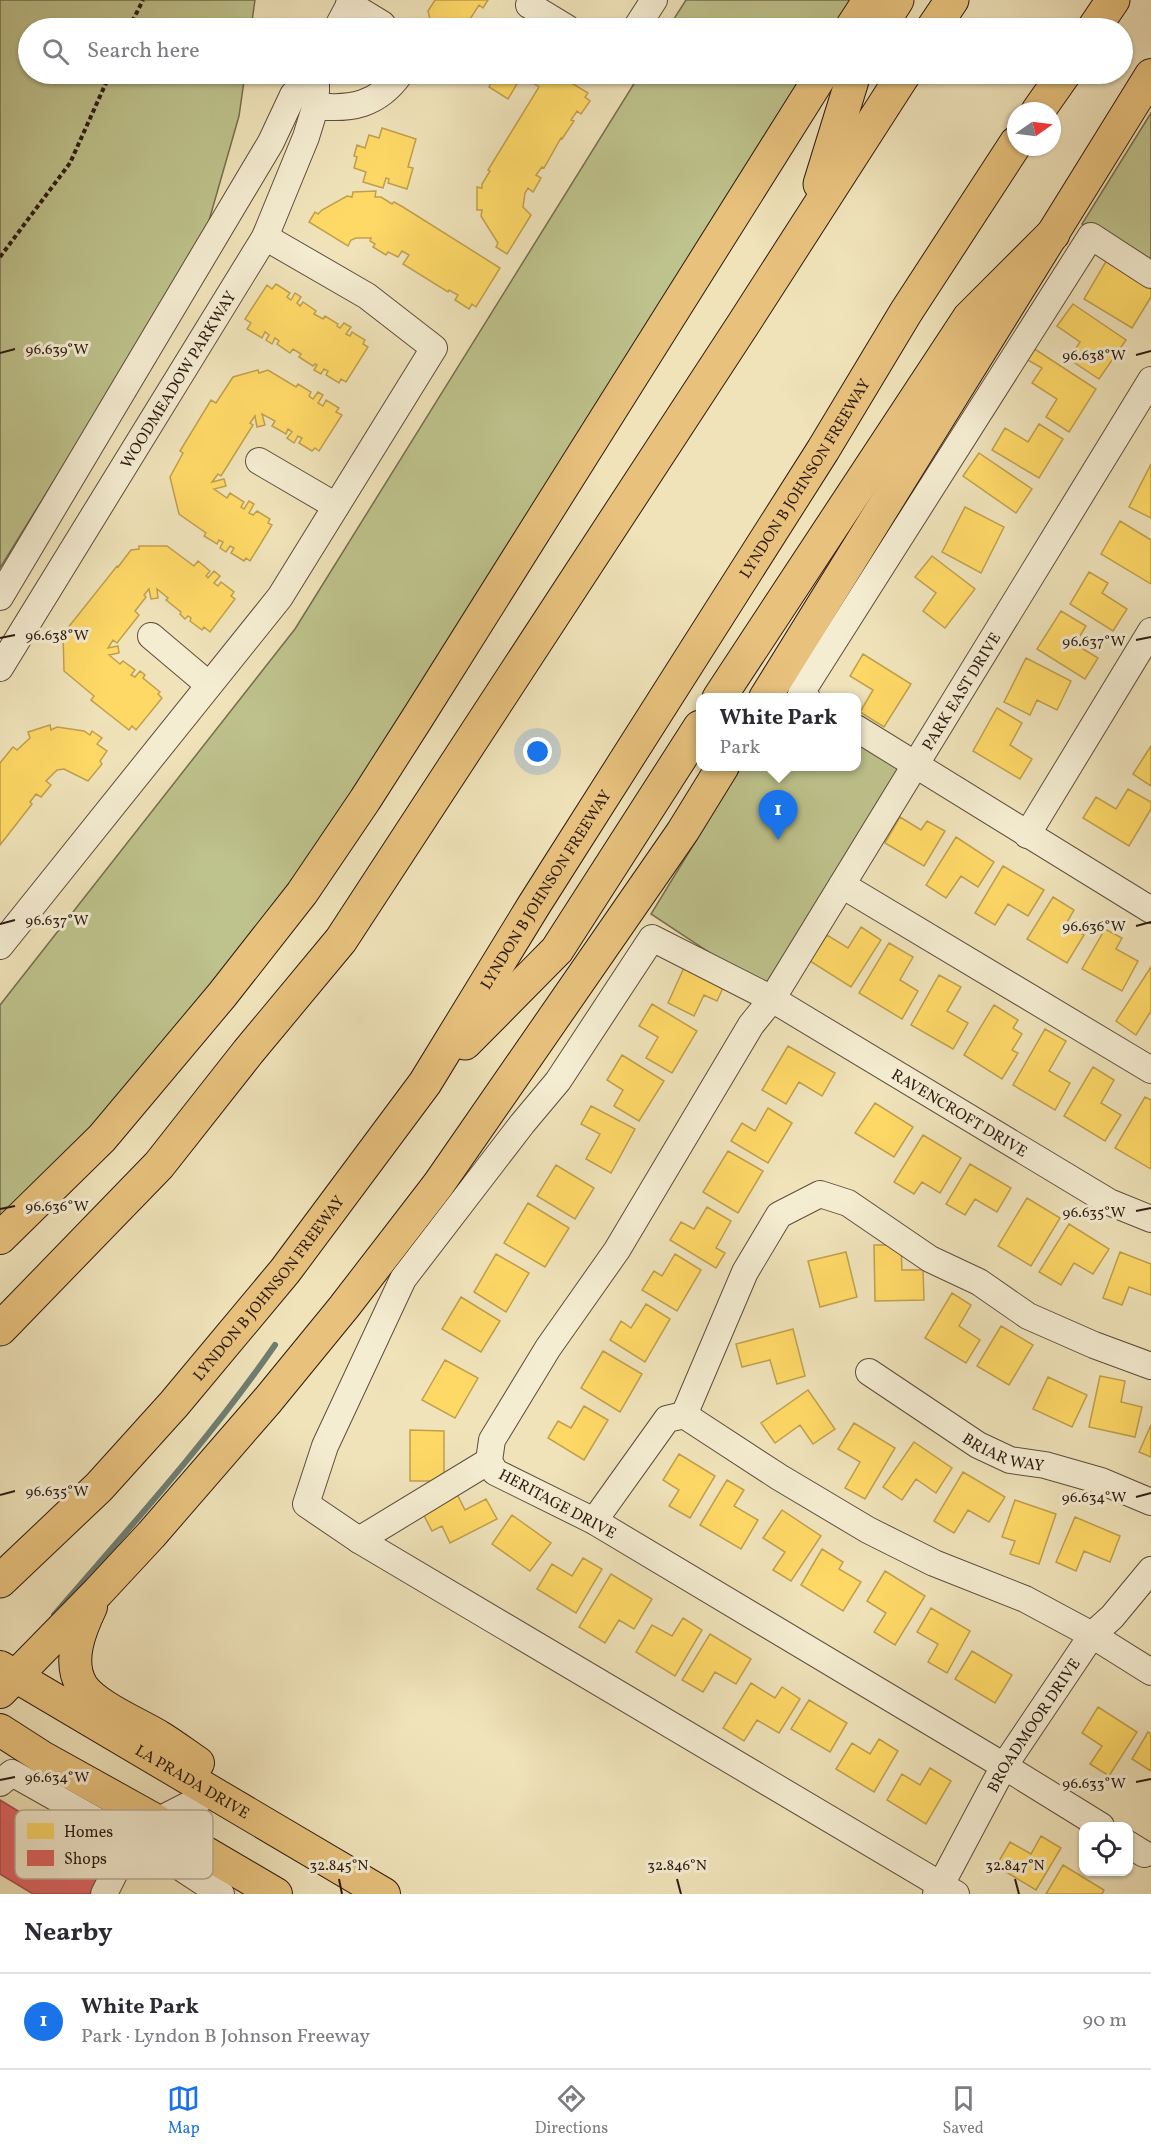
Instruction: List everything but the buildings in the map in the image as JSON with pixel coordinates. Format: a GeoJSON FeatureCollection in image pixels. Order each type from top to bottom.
{"type":"FeatureCollection","features":[{"type":"Feature","properties":{"kind":"highway"},"geometry":{"type":"LineString","coordinates":[[885,18],[897,0]]}},
{"type":"Feature","properties":{"kind":"highway"},"geometry":{"type":"LineString","coordinates":[[940,18],[952,0]]}},
{"type":"Feature","properties":{"kind":"highway"},"geometry":{"type":"LineString","coordinates":[[1101,18],[1113,0]]}},
{"type":"Feature","properties":{"kind":"highway"},"geometry":{"type":"LineString","coordinates":[[808,222],[851,84]]}},
{"type":"Feature","properties":{"kind":"highway"},"geometry":{"type":"LineString","coordinates":[[0,1329],[159,1165],[340,940],[898,84]]}},
{"type":"Feature","properties":{"kind":"highway"},"geometry":{"type":"LineString","coordinates":[[1044,102],[1057,84]]}},
{"type":"Feature","properties":{"kind":"highway","name":"LYNDON B JOHNSON FREEWAY"},"geometry":{"type":"LineString","coordinates":[[4,1578],[99,1487],[174,1404],[285,1271],[425,1083],[534,905],[823,450],[906,312],[1008,156]]}},
{"type":"Feature","properties":{"kind":"highway"},"geometry":{"type":"LineString","coordinates":[[722,693],[969,318],[1053,234]]}},
{"type":"Feature","properties":{"kind":"highway"},"geometry":{"type":"LineString","coordinates":[[425,1083],[557,950],[696,733]]}},
{"type":"Feature","properties":{"kind":"main road"},"geometry":{"type":"LineString","coordinates":[[857,18],[869,0]]}},
{"type":"Feature","properties":{"kind":"main road"},"geometry":{"type":"LineString","coordinates":[[768,693],[1151,75]]}},
{"type":"Feature","properties":{"kind":"main road"},"geometry":{"type":"LineString","coordinates":[[0,1238],[102,1138],[222,995],[302,893],[418,717],[816,84]]}},
{"type":"Feature","properties":{"kind":"main road"},"geometry":{"type":"LineString","coordinates":[[5,1678],[98,1592],[151,1535],[268,1400],[431,1194],[683,831],[720,771]]}},
{"type":"Feature","properties":{"kind":"main road"},"geometry":{"type":"LineString","coordinates":[[98,1592],[81,1626],[74,1659],[82,1686],[101,1704],[161,1737],[258,1803],[292,1838]]}},
{"type":"Feature","properties":{"kind":"main road","name":"LA PRADA DRIVE"},"geometry":{"type":"LineString","coordinates":[[5,1678],[292,1838],[384,1894]]}},
{"type":"Feature","properties":{"kind":"main road"},"geometry":{"type":"LineString","coordinates":[[0,1730],[42,1757],[137,1810]]}},
{"type":"Feature","properties":{"kind":"main road"},"geometry":{"type":"LineString","coordinates":[[213,1857],[276,1894]]}},
{"type":"Feature","properties":{"kind":"street"},"geometry":{"type":"LineString","coordinates":[[533,0],[529,5],[550,18]]}},
{"type":"Feature","properties":{"kind":"street"},"geometry":{"type":"LineString","coordinates":[[642,18],[654,0]]}},
{"type":"Feature","properties":{"kind":"street"},"geometry":{"type":"LineString","coordinates":[[342,18],[350,2],[373,18]]}},
{"type":"Feature","properties":{"kind":"street","name":"WOODMEADOW PARKWAY"},"geometry":{"type":"LineString","coordinates":[[0,597],[271,142],[293,95],[304,84]]}},
{"type":"Feature","properties":{"kind":"street","name":"WOODMEADOW PARKWAY"},"geometry":{"type":"LineString","coordinates":[[0,668],[265,237],[306,137],[315,106],[314,84]]}},
{"type":"Feature","properties":{"kind":"street"},"geometry":{"type":"LineString","coordinates":[[315,106],[334,108],[358,106],[378,96],[392,84]]}},
{"type":"Feature","properties":{"kind":"street"},"geometry":{"type":"LineString","coordinates":[[801,693],[1091,236],[1151,275]]}},
{"type":"Feature","properties":{"kind":"street"},"geometry":{"type":"LineString","coordinates":[[0,946],[279,597],[434,348],[367,296],[265,237]]}},
{"type":"Feature","properties":{"kind":"street","name":"PARK EAST DRIVE"},"geometry":{"type":"LineString","coordinates":[[1149,906],[916,766],[1151,380]]}},
{"type":"Feature","properties":{"kind":"street"},"geometry":{"type":"LineString","coordinates":[[259,461],[336,506]]}},
{"type":"Feature","properties":{"kind":"street"},"geometry":{"type":"LineString","coordinates":[[1028,835],[1151,631]]}},
{"type":"Feature","properties":{"kind":"street"},"geometry":{"type":"LineString","coordinates":[[151,636],[209,685]]}},
{"type":"Feature","properties":{"kind":"street"},"geometry":{"type":"LineString","coordinates":[[861,731],[916,766]]}},
{"type":"Feature","properties":{"kind":"street","name":"HERITAGE DRIVE"},"geometry":{"type":"LineString","coordinates":[[916,766],[772,999],[751,1025],[617,1250],[548,1347],[492,1440],[489,1461],[495,1472],[594,1521],[1004,1766],[1093,1822]]}},
{"type":"Feature","properties":{"kind":"street"},"geometry":{"type":"LineString","coordinates":[[842,885],[1151,1070]]}},
{"type":"Feature","properties":{"kind":"street","name":"RAVENCROFT DRIVE"},"geometry":{"type":"LineString","coordinates":[[359,1540],[306,1504],[325,1446],[403,1279],[558,1080],[652,938],[772,999],[1109,1202],[1151,1219]]}},
{"type":"Feature","properties":{"kind":"street"},"geometry":{"type":"LineString","coordinates":[[684,1414],[745,1272],[779,1215],[820,1194],[848,1203],[930,1259],[979,1282],[1028,1316],[1094,1346],[1151,1366]]}},
{"type":"Feature","properties":{"kind":"street","name":"BRIAR WAY"},"geometry":{"type":"LineString","coordinates":[[869,1372],[978,1445],[1010,1460],[1046,1465],[1090,1478],[1151,1502]]}},
{"type":"Feature","properties":{"kind":"street"},"geometry":{"type":"LineString","coordinates":[[594,1521],[667,1419],[684,1414],[779,1477],[868,1530],[934,1563],[1025,1599],[1092,1635],[1151,1672]]}},
{"type":"Feature","properties":{"kind":"street"},"geometry":{"type":"LineString","coordinates":[[489,1461],[359,1540],[944,1891]]}},
{"type":"Feature","properties":{"kind":"street","name":"BROADMOOR DRIVE"},"geometry":{"type":"LineString","coordinates":[[944,1891],[1004,1766],[1092,1635],[1112,1617],[1151,1570]]}},
{"type":"Feature","properties":{"kind":"street"},"geometry":{"type":"LineString","coordinates":[[0,1783],[12,1773],[78,1810]]}},
{"type":"Feature","properties":{"kind":"street"},"geometry":{"type":"LineString","coordinates":[[179,1810],[212,1793]]}},
{"type":"Feature","properties":{"kind":"street"},"geometry":{"type":"LineString","coordinates":[[105,1894],[112,1879]]}},
{"type":"Feature","properties":{"kind":"street"},"geometry":{"type":"LineString","coordinates":[[198,1879],[221,1894]]}},
{"type":"Feature","properties":{"kind":"path"},"geometry":{"type":"LineString","coordinates":[[134,18],[143,0]]}},
{"type":"Feature","properties":{"kind":"path"},"geometry":{"type":"LineString","coordinates":[[0,257],[70,163],[106,84]]}},
{"type":"Feature","properties":{"kind":"green space"},"geometry":{"type":"Polygon","coordinates":[[[0,0],[255,0],[252,18],[18,18],[18,84],[244,84],[239,116],[204,238],[0,568],[0,0]]]}},
{"type":"Feature","properties":{"kind":"green space"},"geometry":{"type":"Polygon","coordinates":[[[686,0],[872,0],[861,18],[674,18],[686,0]]]}},
{"type":"Feature","properties":{"kind":"green space"},"geometry":{"type":"Polygon","coordinates":[[[634,84],[821,84],[341,857],[0,1228],[0,1005],[295,629],[634,84]]]}},
{"type":"Feature","properties":{"kind":"green space"},"geometry":{"type":"Polygon","coordinates":[[[1151,113],[1151,267],[1082,224],[1151,113]]]}},
{"type":"Feature","properties":{"kind":"green space"},"geometry":{"type":"Polygon","coordinates":[[[861,737],[905,766],[769,992],[651,914],[739,771],[861,771],[861,737]]]}},
{"type":"Feature","properties":{"kind":"waterway"},"geometry":{"type":"LineString","coordinates":[[54,1615],[196,1449],[275,1345]]}},
{"type":"Feature","properties":{"kind":"place","name":"White Park"},"geometry":{"type":"Point","coordinates":[778,840]}}]}
